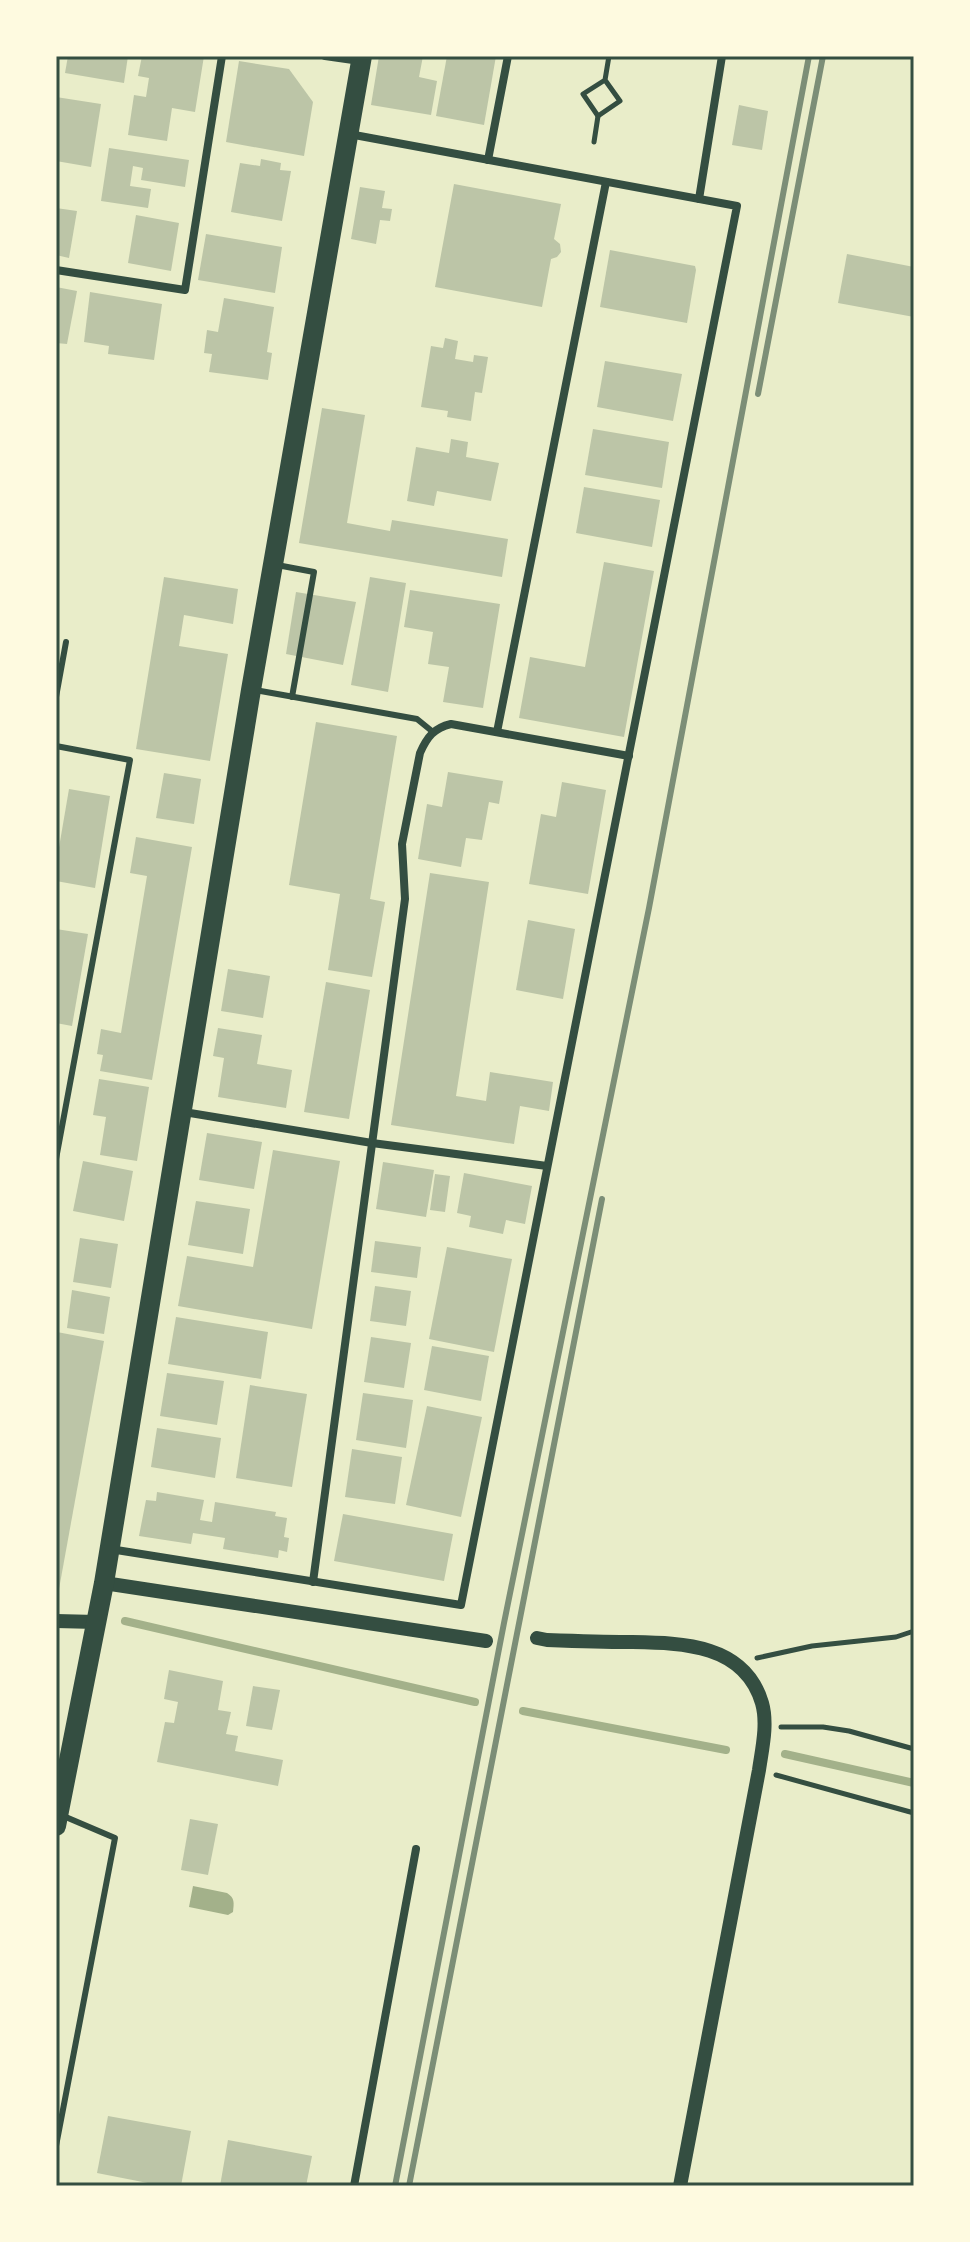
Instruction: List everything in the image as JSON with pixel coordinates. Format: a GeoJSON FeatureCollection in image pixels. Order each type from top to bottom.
{"type":"FeatureCollection","features":[{"type":"Feature","properties":{"kind":"main road"},"geometry":{"type":"LineString","coordinates":[[57,1820],[104,1583],[180,1111],[361,59]]}},
{"type":"Feature","properties":{"kind":"street"},"geometry":{"type":"LineString","coordinates":[[56,270],[185,290],[222,56]]}},
{"type":"Feature","properties":{"kind":"street"},"geometry":{"type":"LineString","coordinates":[[325,56],[361,59]]}},
{"type":"Feature","properties":{"kind":"street"},"geometry":{"type":"LineString","coordinates":[[488,160],[508,56]]}},
{"type":"Feature","properties":{"kind":"street"},"geometry":{"type":"LineString","coordinates":[[699,199],[722,56]]}},
{"type":"Feature","properties":{"kind":"street"},"geometry":{"type":"LineString","coordinates":[[109,1549],[461,1605],[737,206],[349,134]]}},
{"type":"Feature","properties":{"kind":"street"},"geometry":{"type":"LineString","coordinates":[[497,732],[606,182]]}},
{"type":"Feature","properties":{"kind":"street"},"geometry":{"type":"LineString","coordinates":[[313,1582],[405,899],[402,844],[420,753],[433,732],[451,724],[629,756]]}},
{"type":"Feature","properties":{"kind":"street"},"geometry":{"type":"LineString","coordinates":[[180,1111],[372,1143],[547,1166]]}},
{"type":"Feature","properties":{"kind":"street"},"geometry":{"type":"LineString","coordinates":[[104,1583],[482,1638]]}},
{"type":"Feature","properties":{"kind":"street"},"geometry":{"type":"LineString","coordinates":[[56,1621],[96,1622]]}},
{"type":"Feature","properties":{"kind":"street"},"geometry":{"type":"LineString","coordinates":[[540,1640],[690,1645],[715,1652],[737,1664],[755,1687],[763,1705],[759,1770],[680,2186]]}},
{"type":"Feature","properties":{"kind":"street"},"geometry":{"type":"LineString","coordinates":[[354,2186],[416,1849]]}},
{"type":"Feature","properties":{"kind":"lane"},"geometry":{"type":"LineString","coordinates":[[273,565],[314,572],[292,697]]}},
{"type":"Feature","properties":{"kind":"lane"},"geometry":{"type":"LineString","coordinates":[[56,697],[66,642]]}},
{"type":"Feature","properties":{"kind":"lane"},"geometry":{"type":"LineString","coordinates":[[251,690],[417,719],[433,732]]}},
{"type":"Feature","properties":{"kind":"lane"},"geometry":{"type":"LineString","coordinates":[[56,746],[130,760],[56,1159]]}},
{"type":"Feature","properties":{"kind":"lane"},"geometry":{"type":"LineString","coordinates":[[56,2146],[115,1838],[57,1820]]}},
{"type":"Feature","properties":{"kind":"path"},"geometry":{"type":"LineString","coordinates":[[598,116],[620,101],[605,80],[609,57]]}},
{"type":"Feature","properties":{"kind":"path"},"geometry":{"type":"LineString","coordinates":[[594,142],[598,116],[583,94],[605,80]]}},
{"type":"Feature","properties":{"kind":"path"},"geometry":{"type":"LineString","coordinates":[[737,1664],[779,1652],[896,1637],[914,1631]]}},
{"type":"Feature","properties":{"kind":"path"},"geometry":{"type":"LineString","coordinates":[[764,1725],[849,1731],[914,1749]]}},
{"type":"Feature","properties":{"kind":"path"},"geometry":{"type":"LineString","coordinates":[[759,1770],[914,1813]]}},
{"type":"Feature","properties":{"kind":"shaded area"},"geometry":{"type":"Polygon","coordinates":[[[193,1886],[227,1893],[233,1901],[233,1912],[228,1915],[189,1907],[193,1886]]]}},
{"type":"Feature","properties":{"kind":"building"},"geometry":{"type":"Polygon","coordinates":[[[68,56],[128,56],[124,83],[65,73],[68,56]]]}},
{"type":"Feature","properties":{"kind":"building"},"geometry":{"type":"Polygon","coordinates":[[[142,56],[204,56],[195,112],[172,108],[167,141],[128,135],[134,95],[146,97],[149,78],[138,76],[142,56]]]}},
{"type":"Feature","properties":{"kind":"building"},"geometry":{"type":"Polygon","coordinates":[[[379,56],[423,56],[419,77],[437,81],[431,115],[371,105],[379,56]]]}},
{"type":"Feature","properties":{"kind":"building"},"geometry":{"type":"Polygon","coordinates":[[[447,56],[496,56],[484,125],[436,116],[447,56]]]}},
{"type":"Feature","properties":{"kind":"building"},"geometry":{"type":"Polygon","coordinates":[[[239,61],[289,69],[313,102],[304,156],[226,142],[239,61]]]}},
{"type":"Feature","properties":{"kind":"building"},"geometry":{"type":"Polygon","coordinates":[[[56,97],[101,104],[91,167],[56,161],[56,97]]]}},
{"type":"Feature","properties":{"kind":"building"},"geometry":{"type":"Polygon","coordinates":[[[739,105],[768,111],[762,150],[732,145],[739,105]]]}},
{"type":"Feature","properties":{"kind":"building"},"geometry":{"type":"Polygon","coordinates":[[[109,148],[189,160],[185,187],[141,180],[143,168],[133,166],[130,186],[151,189],[148,208],[101,201],[109,148]]]}},
{"type":"Feature","properties":{"kind":"building"},"geometry":{"type":"Polygon","coordinates":[[[261,159],[281,163],[280,170],[291,171],[282,221],[231,212],[240,163],[260,166],[261,159]]]}},
{"type":"Feature","properties":{"kind":"building"},"geometry":{"type":"Polygon","coordinates":[[[454,184],[561,204],[554,239],[560,244],[561,252],[551,259],[542,307],[435,287],[454,184]]]}},
{"type":"Feature","properties":{"kind":"building"},"geometry":{"type":"Polygon","coordinates":[[[360,187],[385,191],[382,208],[392,209],[390,221],[380,220],[376,244],[351,239],[360,187]]]}},
{"type":"Feature","properties":{"kind":"building"},"geometry":{"type":"Polygon","coordinates":[[[56,208],[77,211],[69,258],[56,255],[56,208]]]}},
{"type":"Feature","properties":{"kind":"building"},"geometry":{"type":"Polygon","coordinates":[[[136,215],[179,223],[171,271],[128,263],[136,215]]]}},
{"type":"Feature","properties":{"kind":"building"},"geometry":{"type":"Polygon","coordinates":[[[206,234],[282,247],[275,293],[198,280],[206,234]]]}},
{"type":"Feature","properties":{"kind":"building"},"geometry":{"type":"Polygon","coordinates":[[[610,250],[695,266],[687,323],[600,307],[610,250]]]}},
{"type":"Feature","properties":{"kind":"building"},"geometry":{"type":"Polygon","coordinates":[[[847,254],[914,267],[914,317],[838,303],[847,254]]]}},
{"type":"Feature","properties":{"kind":"building"},"geometry":{"type":"Polygon","coordinates":[[[56,287],[77,291],[67,344],[56,343],[56,287]]]}},
{"type":"Feature","properties":{"kind":"building"},"geometry":{"type":"Polygon","coordinates":[[[90,292],[162,304],[154,360],[108,354],[109,346],[84,342],[90,292]]]}},
{"type":"Feature","properties":{"kind":"building"},"geometry":{"type":"Polygon","coordinates":[[[224,298],[274,307],[267,352],[272,353],[268,380],[209,372],[212,354],[204,353],[207,330],[218,332],[224,298]]]}},
{"type":"Feature","properties":{"kind":"building"},"geometry":{"type":"Polygon","coordinates":[[[445,338],[458,341],[455,359],[473,362],[474,355],[488,357],[482,393],[475,392],[471,421],[447,417],[448,411],[421,407],[431,346],[443,348],[445,338]]]}},
{"type":"Feature","properties":{"kind":"building"},"geometry":{"type":"Polygon","coordinates":[[[605,361],[682,374],[673,421],[597,407],[605,361]]]}},
{"type":"Feature","properties":{"kind":"building"},"geometry":{"type":"Polygon","coordinates":[[[322,408],[365,415],[347,523],[390,531],[392,520],[508,539],[502,577],[299,543],[322,408]]]}},
{"type":"Feature","properties":{"kind":"building"},"geometry":{"type":"Polygon","coordinates":[[[593,429],[669,442],[662,488],[585,475],[593,429]]]}},
{"type":"Feature","properties":{"kind":"building"},"geometry":{"type":"Polygon","coordinates":[[[451,439],[468,442],[466,457],[499,463],[491,501],[437,491],[434,506],[407,501],[416,447],[449,453],[451,439]]]}},
{"type":"Feature","properties":{"kind":"building"},"geometry":{"type":"Polygon","coordinates":[[[584,487],[660,500],[652,547],[576,533],[584,487]]]}},
{"type":"Feature","properties":{"kind":"building"},"geometry":{"type":"Polygon","coordinates":[[[604,562],[654,571],[624,737],[519,718],[530,657],[585,667],[604,562]]]}},
{"type":"Feature","properties":{"kind":"building"},"geometry":{"type":"Polygon","coordinates":[[[164,577],[238,589],[233,624],[184,615],[179,646],[228,654],[210,761],[136,749],[164,577]]]}},
{"type":"Feature","properties":{"kind":"building"},"geometry":{"type":"Polygon","coordinates":[[[370,577],[406,583],[388,692],[351,685],[370,577]]]}},
{"type":"Feature","properties":{"kind":"building"},"geometry":{"type":"Polygon","coordinates":[[[410,590],[500,604],[483,708],[443,702],[449,667],[428,664],[433,632],[404,627],[410,590]]]}},
{"type":"Feature","properties":{"kind":"building"},"geometry":{"type":"Polygon","coordinates":[[[296,592],[356,602],[343,665],[286,654],[296,592]]]}},
{"type":"Feature","properties":{"kind":"building"},"geometry":{"type":"Polygon","coordinates":[[[316,722],[397,736],[370,899],[385,902],[372,977],[328,970],[340,894],[289,885],[316,722]]]}},
{"type":"Feature","properties":{"kind":"building"},"geometry":{"type":"Polygon","coordinates":[[[448,772],[503,781],[499,804],[489,802],[482,840],[466,838],[461,867],[418,859],[427,804],[442,807],[448,772]]]}},
{"type":"Feature","properties":{"kind":"building"},"geometry":{"type":"Polygon","coordinates":[[[164,773],[201,779],[194,824],[156,818],[164,773]]]}},
{"type":"Feature","properties":{"kind":"building"},"geometry":{"type":"Polygon","coordinates":[[[562,782],[606,790],[588,894],[529,884],[541,814],[556,817],[562,782]]]}},
{"type":"Feature","properties":{"kind":"building"},"geometry":{"type":"Polygon","coordinates":[[[69,789],[110,796],[95,888],[56,881],[69,789]]]}},
{"type":"Feature","properties":{"kind":"building"},"geometry":{"type":"Polygon","coordinates":[[[136,837],[192,847],[152,1080],[100,1071],[103,1055],[97,1054],[101,1029],[121,1033],[147,876],[130,873],[136,837]]]}},
{"type":"Feature","properties":{"kind":"building"},"geometry":{"type":"Polygon","coordinates":[[[430,873],[489,882],[456,1096],[486,1101],[490,1072],[553,1082],[549,1111],[520,1106],[514,1144],[391,1125],[430,873]]]}},
{"type":"Feature","properties":{"kind":"building"},"geometry":{"type":"Polygon","coordinates":[[[528,920],[575,929],[563,999],[516,990],[528,920]]]}},
{"type":"Feature","properties":{"kind":"building"},"geometry":{"type":"Polygon","coordinates":[[[56,929],[88,934],[72,1026],[56,1023],[56,929]]]}},
{"type":"Feature","properties":{"kind":"building"},"geometry":{"type":"Polygon","coordinates":[[[228,969],[270,976],[263,1018],[221,1011],[228,969]]]}},
{"type":"Feature","properties":{"kind":"building"},"geometry":{"type":"Polygon","coordinates":[[[326,982],[370,990],[349,1119],[304,1112],[326,982]]]}},
{"type":"Feature","properties":{"kind":"building"},"geometry":{"type":"Polygon","coordinates":[[[218,1028],[262,1035],[257,1064],[292,1070],[286,1108],[218,1097],[224,1058],[213,1056],[218,1028]]]}},
{"type":"Feature","properties":{"kind":"building"},"geometry":{"type":"Polygon","coordinates":[[[99,1079],[149,1087],[137,1161],[100,1155],[106,1117],[93,1115],[99,1079]]]}},
{"type":"Feature","properties":{"kind":"building"},"geometry":{"type":"Polygon","coordinates":[[[207,1133],[262,1142],[254,1189],[199,1180],[207,1133]]]}},
{"type":"Feature","properties":{"kind":"building"},"geometry":{"type":"Polygon","coordinates":[[[273,1150],[340,1161],[312,1329],[178,1306],[187,1256],[253,1267],[273,1150]]]}},
{"type":"Feature","properties":{"kind":"building"},"geometry":{"type":"Polygon","coordinates":[[[83,1161],[133,1171],[124,1221],[73,1211],[83,1161]]]}},
{"type":"Feature","properties":{"kind":"building"},"geometry":{"type":"Polygon","coordinates":[[[383,1162],[434,1170],[426,1217],[376,1209],[383,1162]]]}},
{"type":"Feature","properties":{"kind":"building"},"geometry":{"type":"Polygon","coordinates":[[[464,1173],[532,1186],[525,1224],[506,1220],[503,1234],[469,1227],[471,1216],[457,1213],[464,1173]]]}},
{"type":"Feature","properties":{"kind":"building"},"geometry":{"type":"Polygon","coordinates":[[[435,1174],[450,1176],[445,1212],[430,1210],[435,1174]]]}},
{"type":"Feature","properties":{"kind":"building"},"geometry":{"type":"Polygon","coordinates":[[[196,1201],[250,1209],[243,1254],[188,1245],[196,1201]]]}},
{"type":"Feature","properties":{"kind":"building"},"geometry":{"type":"Polygon","coordinates":[[[80,1238],[118,1244],[111,1288],[73,1282],[80,1238]]]}},
{"type":"Feature","properties":{"kind":"building"},"geometry":{"type":"Polygon","coordinates":[[[375,1241],[421,1247],[417,1278],[371,1272],[375,1241]]]}},
{"type":"Feature","properties":{"kind":"building"},"geometry":{"type":"Polygon","coordinates":[[[447,1247],[512,1259],[494,1352],[429,1339],[447,1247]]]}},
{"type":"Feature","properties":{"kind":"building"},"geometry":{"type":"Polygon","coordinates":[[[375,1286],[411,1291],[406,1326],[370,1321],[375,1286]]]}},
{"type":"Feature","properties":{"kind":"building"},"geometry":{"type":"Polygon","coordinates":[[[72,1290],[110,1297],[104,1334],[67,1328],[72,1290]]]}},
{"type":"Feature","properties":{"kind":"building"},"geometry":{"type":"Polygon","coordinates":[[[176,1317],[268,1332],[261,1379],[168,1364],[176,1317]]]}},
{"type":"Feature","properties":{"kind":"building"},"geometry":{"type":"Polygon","coordinates":[[[57,1332],[104,1341],[59,1589],[56,1588],[57,1332]]]}},
{"type":"Feature","properties":{"kind":"building"},"geometry":{"type":"Polygon","coordinates":[[[371,1337],[411,1343],[404,1388],[364,1382],[371,1337]]]}},
{"type":"Feature","properties":{"kind":"building"},"geometry":{"type":"Polygon","coordinates":[[[432,1346],[489,1356],[481,1401],[424,1390],[432,1346]]]}},
{"type":"Feature","properties":{"kind":"building"},"geometry":{"type":"Polygon","coordinates":[[[167,1373],[224,1381],[217,1425],[160,1416],[167,1373]]]}},
{"type":"Feature","properties":{"kind":"building"},"geometry":{"type":"Polygon","coordinates":[[[250,1385],[307,1394],[292,1487],[236,1478],[250,1385]]]}},
{"type":"Feature","properties":{"kind":"building"},"geometry":{"type":"Polygon","coordinates":[[[363,1393],[413,1400],[406,1448],[356,1440],[363,1393]]]}},
{"type":"Feature","properties":{"kind":"building"},"geometry":{"type":"Polygon","coordinates":[[[427,1406],[482,1417],[461,1517],[406,1505],[427,1406]]]}},
{"type":"Feature","properties":{"kind":"building"},"geometry":{"type":"Polygon","coordinates":[[[157,1428],[221,1438],[215,1478],[151,1467],[157,1428]]]}},
{"type":"Feature","properties":{"kind":"building"},"geometry":{"type":"Polygon","coordinates":[[[352,1449],[402,1457],[395,1504],[345,1497],[352,1449]]]}},
{"type":"Feature","properties":{"kind":"building"},"geometry":{"type":"Polygon","coordinates":[[[157,1492],[204,1500],[200,1520],[212,1522],[215,1502],[276,1512],[275,1516],[287,1518],[284,1537],[289,1538],[287,1552],[279,1550],[278,1558],[223,1549],[225,1538],[193,1533],[191,1544],[139,1536],[146,1500],[156,1501],[157,1492]]]}},
{"type":"Feature","properties":{"kind":"building"},"geometry":{"type":"Polygon","coordinates":[[[343,1514],[453,1534],[444,1581],[334,1561],[343,1514]]]}},
{"type":"Feature","properties":{"kind":"building"},"geometry":{"type":"Polygon","coordinates":[[[169,1670],[223,1681],[218,1710],[231,1712],[226,1734],[238,1736],[235,1751],[283,1760],[278,1786],[157,1762],[165,1722],[174,1723],[178,1702],[164,1699],[169,1670]]]}},
{"type":"Feature","properties":{"kind":"building"},"geometry":{"type":"Polygon","coordinates":[[[253,1686],[280,1690],[272,1730],[246,1726],[253,1686]]]}},
{"type":"Feature","properties":{"kind":"building"},"geometry":{"type":"Polygon","coordinates":[[[190,1819],[218,1824],[208,1875],[181,1870],[190,1819]]]}},
{"type":"Feature","properties":{"kind":"building"},"geometry":{"type":"Polygon","coordinates":[[[108,2116],[191,2131],[181,2186],[163,2186],[97,2173],[108,2116]]]}},
{"type":"Feature","properties":{"kind":"building"},"geometry":{"type":"Polygon","coordinates":[[[228,2140],[312,2156],[306,2186],[220,2186],[228,2140]]]}},
{"type":"Feature","properties":{"kind":"waterway"},"geometry":{"type":"LineString","coordinates":[[125,1621],[475,1702]]}},
{"type":"Feature","properties":{"kind":"waterway"},"geometry":{"type":"LineString","coordinates":[[523,1711],[726,1750]]}},
{"type":"Feature","properties":{"kind":"waterway"},"geometry":{"type":"LineString","coordinates":[[785,1754],[914,1783]]}},
{"type":"Feature","properties":{"kind":"railway"},"geometry":{"type":"LineString","coordinates":[[395,2186],[504,1623],[649,908],[809,56]]}},
{"type":"Feature","properties":{"kind":"railway"},"geometry":{"type":"LineString","coordinates":[[758,394],[823,56]]}},
{"type":"Feature","properties":{"kind":"railway"},"geometry":{"type":"LineString","coordinates":[[409,2186],[602,1199]]}}]}
